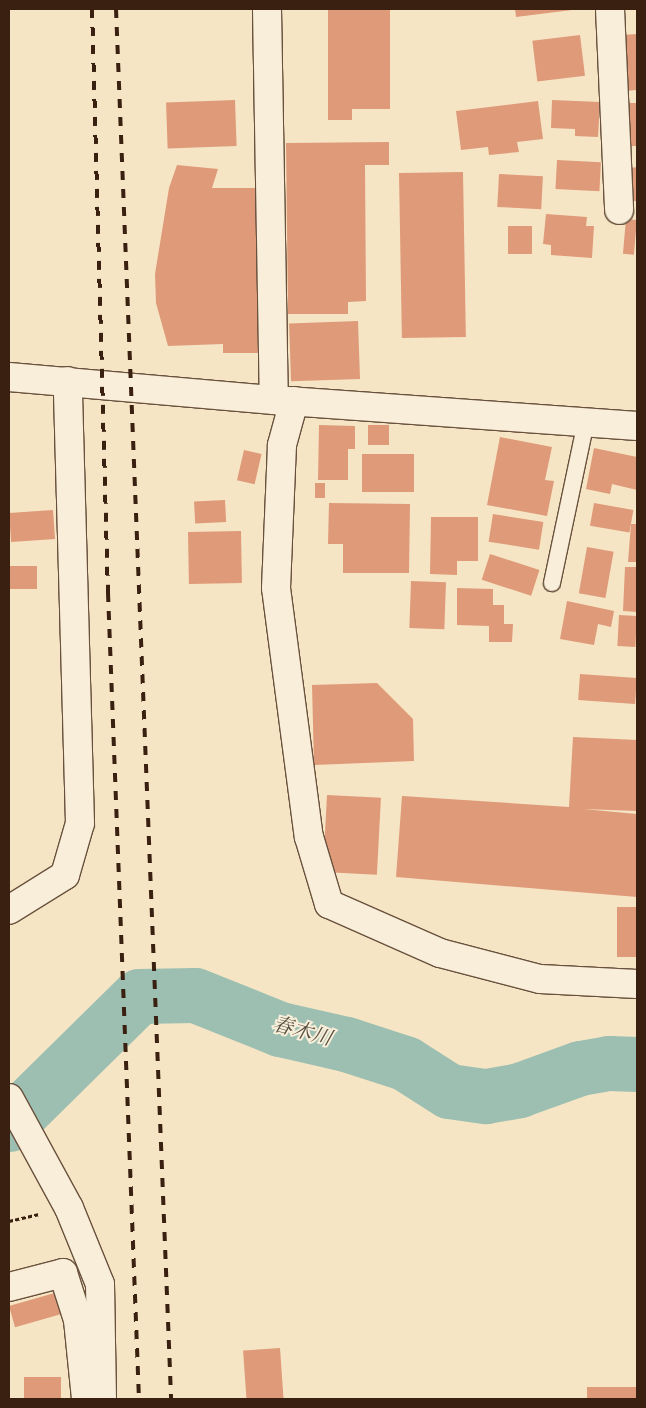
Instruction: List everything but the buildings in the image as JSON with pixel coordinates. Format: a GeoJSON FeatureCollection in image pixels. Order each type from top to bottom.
{"type":"FeatureCollection","features":[{"type":"Feature","properties":{"kind":"street"},"geometry":{"type":"LineString","coordinates":[[267,9],[284,401],[276,588],[309,837],[329,904],[440,953],[540,979],[637,984]]}},
{"type":"Feature","properties":{"kind":"street"},"geometry":{"type":"LineString","coordinates":[[610,9],[618,210]]}},
{"type":"Feature","properties":{"kind":"street"},"geometry":{"type":"LineString","coordinates":[[9,377],[284,401],[637,426]]}},
{"type":"Feature","properties":{"kind":"street"},"geometry":{"type":"LineString","coordinates":[[9,910],[65,875],[80,823],[68,381]]}},
{"type":"Feature","properties":{"kind":"street"},"geometry":{"type":"LineString","coordinates":[[9,1098],[69,1208],[100,1284],[102,1399]]}},
{"type":"Feature","properties":{"kind":"street"},"geometry":{"type":"LineString","coordinates":[[9,1287],[63,1273],[78,1320],[86,1399]]}},
{"type":"Feature","properties":{"kind":"lane"},"geometry":{"type":"LineString","coordinates":[[552,583],[586,422]]}},
{"type":"Feature","properties":{"kind":"waterway","name":"春木川"},"geometry":{"type":"LineString","coordinates":[[9,1124],[139,996],[195,995],[280,1029],[346,1044],[405,1063],[449,1091],[486,1096],[519,1090],[580,1068],[609,1063],[637,1064]]}},
{"type":"Feature","properties":{"kind":"railway"},"geometry":{"type":"LineString","coordinates":[[92,9],[108,593],[139,1399]]}},
{"type":"Feature","properties":{"kind":"railway"},"geometry":{"type":"LineString","coordinates":[[116,9],[171,1399]]}}]}
